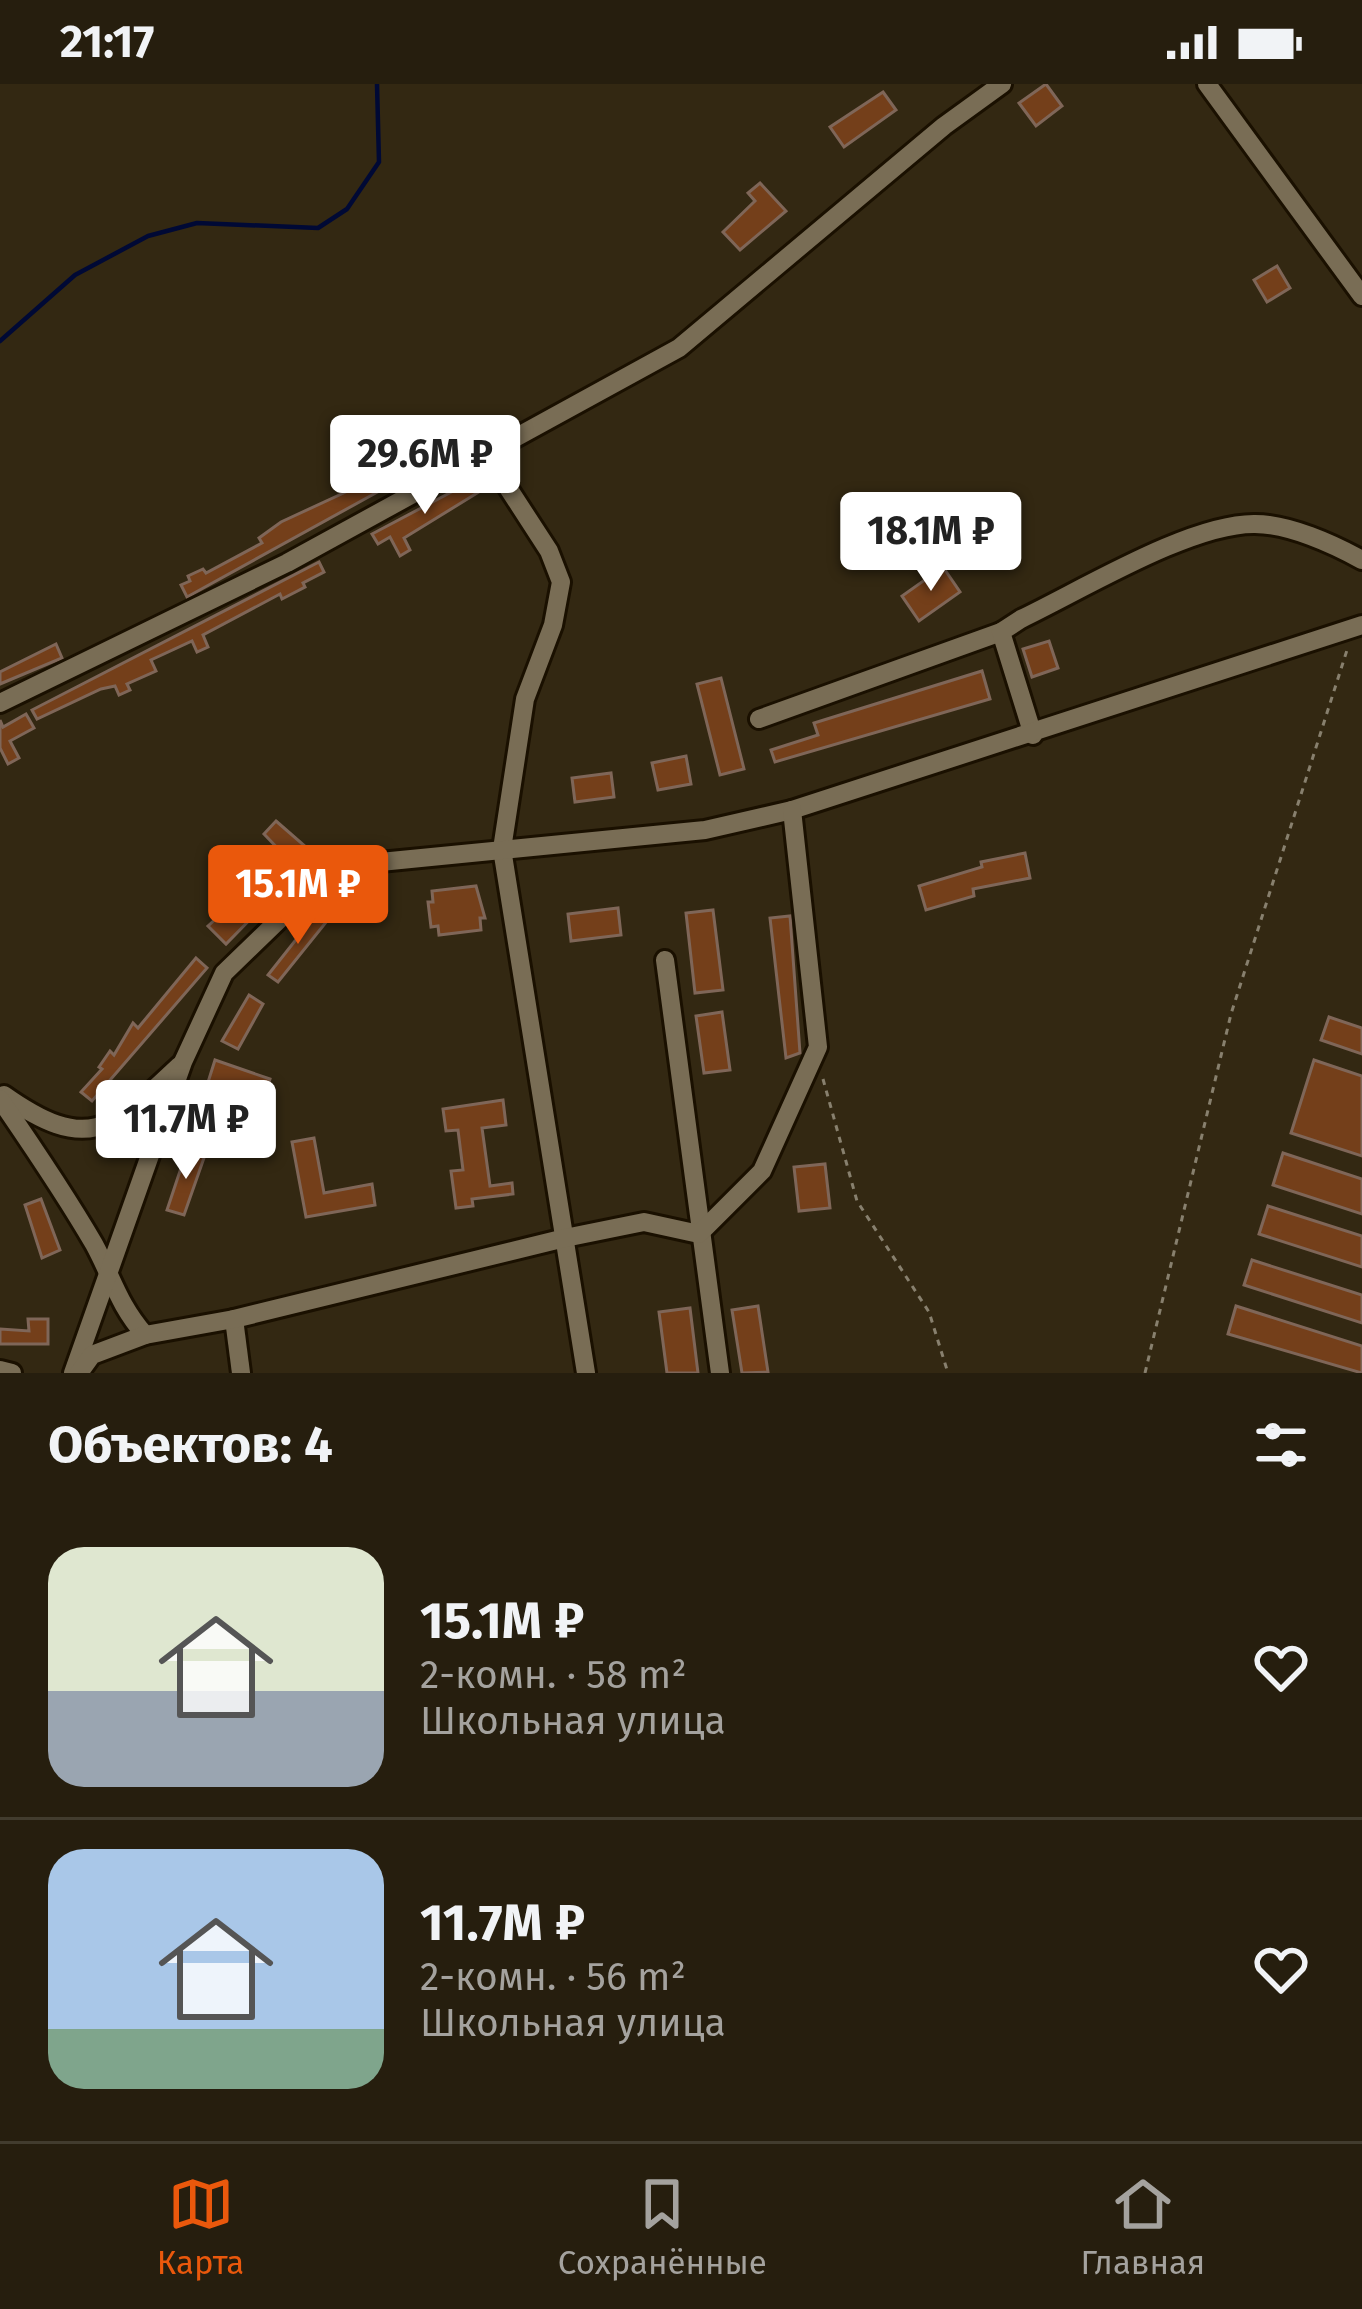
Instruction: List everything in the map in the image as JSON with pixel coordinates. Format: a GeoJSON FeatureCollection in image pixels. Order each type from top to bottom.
{"type":"FeatureCollection","features":[{"type":"Feature","properties":{"kind":"street"},"geometry":{"type":"LineString","coordinates":[[0,703],[287,563],[680,348],[944,126],[1002,84]]}},
{"type":"Feature","properties":{"kind":"street"},"geometry":{"type":"LineString","coordinates":[[1207,84],[1362,296]]}},
{"type":"Feature","properties":{"kind":"street"},"geometry":{"type":"LineString","coordinates":[[488,457],[550,551],[561,582],[553,625],[525,699],[502,849],[586,1373]]}},
{"type":"Feature","properties":{"kind":"street"},"geometry":{"type":"LineString","coordinates":[[759,719],[1001,632],[1214,527],[1260,523],[1338,546],[1362,560]]}},
{"type":"Feature","properties":{"kind":"street"},"geometry":{"type":"LineString","coordinates":[[76,1373],[183,1062],[224,973],[318,882],[360,864],[705,830],[793,810],[1358,627]]}},
{"type":"Feature","properties":{"kind":"street"},"geometry":{"type":"LineString","coordinates":[[1001,632],[1033,735]]}},
{"type":"Feature","properties":{"kind":"street"},"geometry":{"type":"LineString","coordinates":[[699,1234],[762,1171],[818,1047],[793,810]]}},
{"type":"Feature","properties":{"kind":"street"},"geometry":{"type":"LineString","coordinates":[[665,960],[720,1373]]}},
{"type":"Feature","properties":{"kind":"street"},"geometry":{"type":"LineString","coordinates":[[0,1096],[33,1116],[71,1129],[104,1128],[129,1113],[183,1062]]}},
{"type":"Feature","properties":{"kind":"street"},"geometry":{"type":"LineString","coordinates":[[0,1096],[62,1188],[109,1271],[121,1307],[145,1335]]}},
{"type":"Feature","properties":{"kind":"street"},"geometry":{"type":"LineString","coordinates":[[76,1373],[92,1355],[145,1335],[234,1319],[565,1238],[644,1222],[699,1234]]}},
{"type":"Feature","properties":{"kind":"street"},"geometry":{"type":"LineString","coordinates":[[234,1319],[241,1373]]}},
{"type":"Feature","properties":{"kind":"street"},"geometry":{"type":"LineString","coordinates":[[0,1370],[11,1373]]}},
{"type":"Feature","properties":{"kind":"path"},"geometry":{"type":"LineString","coordinates":[[1145,1373],[1231,1014],[1358,627]]}},
{"type":"Feature","properties":{"kind":"path"},"geometry":{"type":"LineString","coordinates":[[818,1047],[828,1109],[857,1202],[929,1312],[948,1373]]}},
{"type":"Feature","properties":{"kind":"building"},"geometry":{"type":"Polygon","coordinates":[[[1046,84],[1062,106],[1036,126],[1019,103],[1046,84]]]}},
{"type":"Feature","properties":{"kind":"building"},"geometry":{"type":"Polygon","coordinates":[[[883,92],[896,110],[844,147],[830,127],[883,92]]]}},
{"type":"Feature","properties":{"kind":"building"},"geometry":{"type":"Polygon","coordinates":[[[760,183],[786,211],[740,250],[723,232],[755,201],[748,193],[760,183]]]}},
{"type":"Feature","properties":{"kind":"building"},"geometry":{"type":"Polygon","coordinates":[[[1277,266],[1290,288],[1267,302],[1254,280],[1277,266]]]}},
{"type":"Feature","properties":{"kind":"building"},"geometry":{"type":"Polygon","coordinates":[[[460,427],[469,442],[432,465],[423,450],[460,427]]]}},
{"type":"Feature","properties":{"kind":"building"},"geometry":{"type":"Polygon","coordinates":[[[380,464],[392,484],[187,597],[181,585],[190,581],[188,576],[203,569],[206,573],[262,543],[259,538],[281,522],[350,490],[373,476],[369,470],[380,464]]]}},
{"type":"Feature","properties":{"kind":"building"},"geometry":{"type":"Polygon","coordinates":[[[476,479],[482,490],[404,538],[410,550],[400,556],[390,537],[378,544],[372,534],[476,479]]]}},
{"type":"Feature","properties":{"kind":"building"},"geometry":{"type":"Polygon","coordinates":[[[319,562],[324,572],[303,583],[305,587],[282,599],[280,594],[203,635],[208,647],[197,652],[192,641],[151,660],[156,671],[127,684],[130,690],[119,695],[115,686],[101,689],[37,719],[32,710],[319,562]]]}},
{"type":"Feature","properties":{"kind":"building"},"geometry":{"type":"Polygon","coordinates":[[[943,567],[960,592],[919,621],[902,596],[943,567]]]}},
{"type":"Feature","properties":{"kind":"building"},"geometry":{"type":"Polygon","coordinates":[[[1049,641],[1058,668],[1032,677],[1023,649],[1049,641]]]}},
{"type":"Feature","properties":{"kind":"building"},"geometry":{"type":"Polygon","coordinates":[[[56,644],[62,658],[0,684],[0,672],[56,644]]]}},
{"type":"Feature","properties":{"kind":"building"},"geometry":{"type":"Polygon","coordinates":[[[982,671],[990,699],[775,762],[771,750],[818,735],[814,723],[982,671]]]}},
{"type":"Feature","properties":{"kind":"building"},"geometry":{"type":"Polygon","coordinates":[[[721,678],[744,769],[720,775],[697,684],[721,678]]]}},
{"type":"Feature","properties":{"kind":"building"},"geometry":{"type":"Polygon","coordinates":[[[26,714],[34,728],[10,741],[19,758],[8,764],[0,748],[0,720],[3,727],[26,714]]]}},
{"type":"Feature","properties":{"kind":"building"},"geometry":{"type":"Polygon","coordinates":[[[686,756],[691,784],[658,790],[652,763],[686,756]]]}},
{"type":"Feature","properties":{"kind":"building"},"geometry":{"type":"Polygon","coordinates":[[[611,773],[614,797],[575,802],[572,778],[611,773]]]}},
{"type":"Feature","properties":{"kind":"building"},"geometry":{"type":"Polygon","coordinates":[[[276,821],[314,854],[226,944],[208,926],[285,856],[264,834],[276,821]]]}},
{"type":"Feature","properties":{"kind":"building"},"geometry":{"type":"Polygon","coordinates":[[[1025,853],[1030,878],[973,889],[974,896],[926,910],[919,886],[982,867],[981,862],[1025,853]]]}},
{"type":"Feature","properties":{"kind":"building"},"geometry":{"type":"Polygon","coordinates":[[[476,886],[485,918],[480,918],[481,930],[439,935],[438,926],[431,927],[428,902],[433,902],[432,891],[476,886]]]}},
{"type":"Feature","properties":{"kind":"building"},"geometry":{"type":"Polygon","coordinates":[[[618,908],[621,935],[571,941],[568,914],[618,908]]]}},
{"type":"Feature","properties":{"kind":"building"},"geometry":{"type":"Polygon","coordinates":[[[713,910],[723,990],[695,993],[686,913],[713,910]]]}},
{"type":"Feature","properties":{"kind":"building"},"geometry":{"type":"Polygon","coordinates":[[[317,913],[327,921],[278,982],[268,975],[317,913]]]}},
{"type":"Feature","properties":{"kind":"building"},"geometry":{"type":"Polygon","coordinates":[[[790,916],[800,1053],[786,1058],[770,918],[790,916]]]}},
{"type":"Feature","properties":{"kind":"building"},"geometry":{"type":"Polygon","coordinates":[[[196,958],[207,968],[92,1101],[81,1092],[102,1069],[110,1051],[114,1055],[133,1023],[138,1028],[196,958]]]}},
{"type":"Feature","properties":{"kind":"building"},"geometry":{"type":"Polygon","coordinates":[[[249,995],[263,1004],[238,1049],[222,1041],[249,995]]]}},
{"type":"Feature","properties":{"kind":"building"},"geometry":{"type":"Polygon","coordinates":[[[722,1012],[730,1070],[704,1073],[696,1016],[722,1012]]]}},
{"type":"Feature","properties":{"kind":"building"},"geometry":{"type":"Polygon","coordinates":[[[1329,1017],[1362,1028],[1362,1054],[1321,1040],[1329,1017]]]}},
{"type":"Feature","properties":{"kind":"building"},"geometry":{"type":"Polygon","coordinates":[[[215,1060],[270,1079],[263,1102],[228,1091],[227,1098],[219,1096],[211,1119],[198,1114],[215,1060]]]}},
{"type":"Feature","properties":{"kind":"building"},"geometry":{"type":"Polygon","coordinates":[[[1314,1060],[1362,1076],[1362,1156],[1291,1133],[1314,1060]]]}},
{"type":"Feature","properties":{"kind":"building"},"geometry":{"type":"Polygon","coordinates":[[[503,1100],[506,1125],[482,1128],[490,1186],[512,1183],[513,1194],[472,1199],[473,1206],[456,1208],[451,1171],[463,1170],[458,1130],[446,1131],[443,1109],[503,1100]]]}},
{"type":"Feature","properties":{"kind":"building"},"geometry":{"type":"Polygon","coordinates":[[[314,1138],[324,1193],[372,1184],[375,1205],[306,1217],[292,1142],[314,1138]]]}},
{"type":"Feature","properties":{"kind":"building"},"geometry":{"type":"Polygon","coordinates":[[[187,1150],[205,1155],[184,1215],[167,1210],[187,1150]]]}},
{"type":"Feature","properties":{"kind":"building"},"geometry":{"type":"Polygon","coordinates":[[[1283,1153],[1362,1179],[1362,1214],[1273,1185],[1283,1153]]]}},
{"type":"Feature","properties":{"kind":"building"},"geometry":{"type":"Polygon","coordinates":[[[825,1164],[830,1208],[799,1211],[794,1167],[825,1164]]]}},
{"type":"Feature","properties":{"kind":"building"},"geometry":{"type":"Polygon","coordinates":[[[41,1199],[60,1250],[42,1258],[25,1205],[41,1199]]]}},
{"type":"Feature","properties":{"kind":"building"},"geometry":{"type":"Polygon","coordinates":[[[1268,1206],[1362,1236],[1362,1267],[1259,1234],[1268,1206]]]}},
{"type":"Feature","properties":{"kind":"building"},"geometry":{"type":"Polygon","coordinates":[[[1252,1260],[1362,1295],[1362,1323],[1244,1285],[1252,1260]]]}},
{"type":"Feature","properties":{"kind":"building"},"geometry":{"type":"Polygon","coordinates":[[[758,1306],[768,1372],[742,1373],[732,1310],[758,1306]]]}},
{"type":"Feature","properties":{"kind":"building"},"geometry":{"type":"Polygon","coordinates":[[[1236,1306],[1362,1346],[1362,1373],[1228,1334],[1236,1306]]]}},
{"type":"Feature","properties":{"kind":"building"},"geometry":{"type":"Polygon","coordinates":[[[690,1308],[698,1373],[667,1373],[659,1312],[690,1308]]]}},
{"type":"Feature","properties":{"kind":"building"},"geometry":{"type":"Polygon","coordinates":[[[28,1319],[48,1319],[48,1344],[0,1344],[0,1329],[29,1331],[28,1319]]]}},
{"type":"Feature","properties":{"kind":"waterway"},"geometry":{"type":"LineString","coordinates":[[0,341],[75,275],[148,236],[197,223],[318,228],[347,209],[379,162],[377,84]]}}]}
